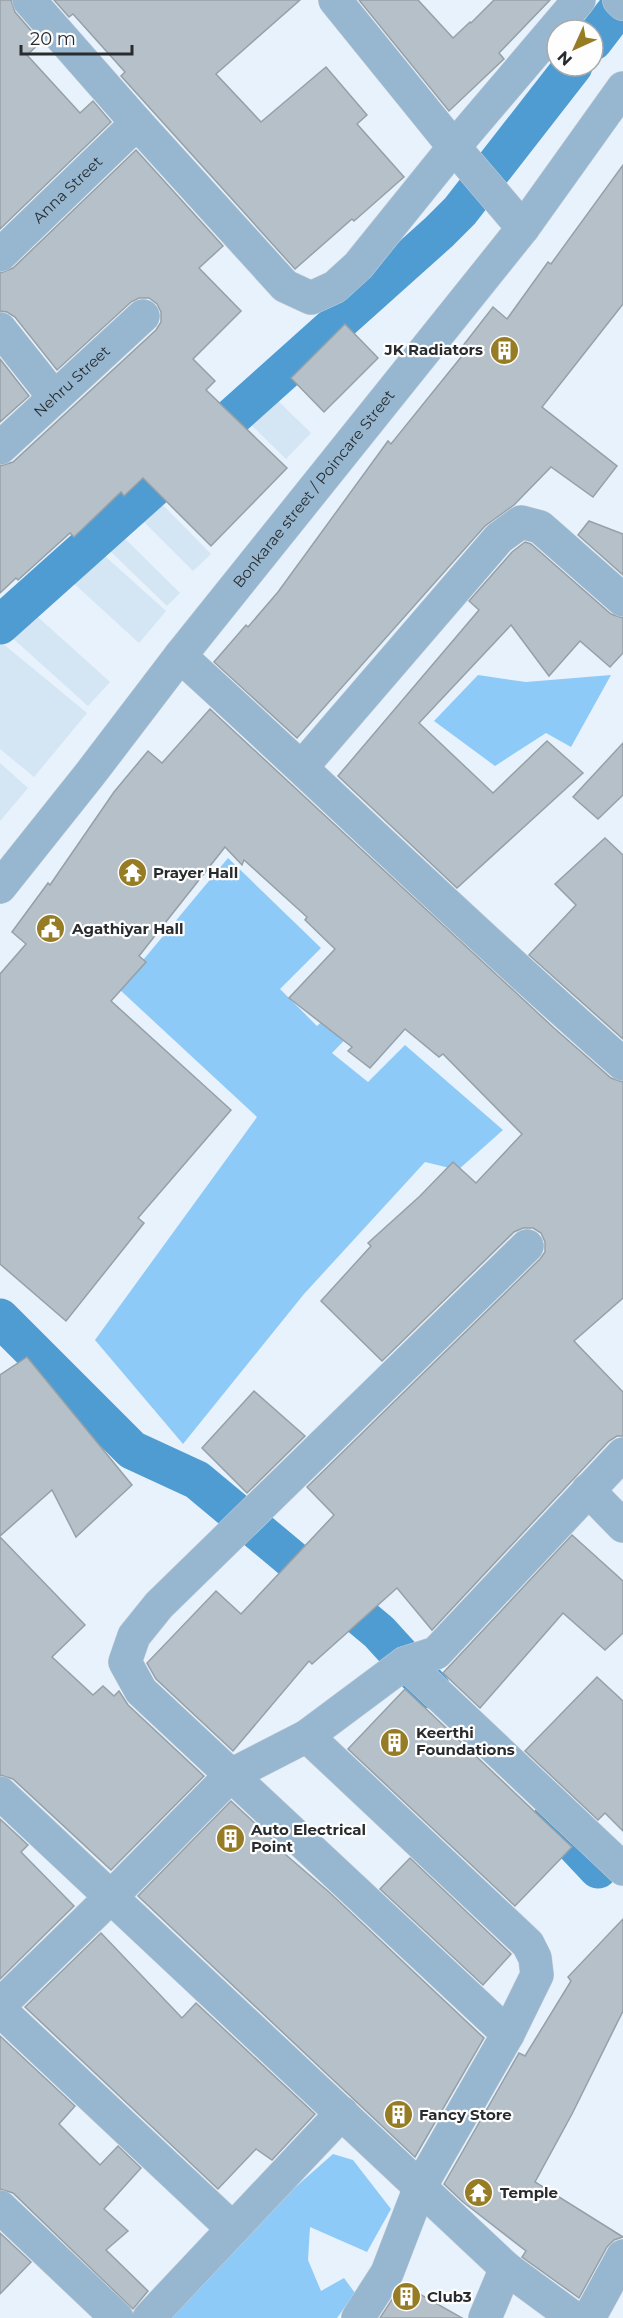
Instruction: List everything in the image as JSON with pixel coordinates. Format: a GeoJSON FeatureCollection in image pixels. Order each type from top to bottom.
{"type":"FeatureCollection","features":[{"type":"Feature","properties":{"kind":"street"},"geometry":{"type":"LineString","coordinates":[[29,0],[285,286],[311,298],[335,286],[358,267],[579,0]]}},
{"type":"Feature","properties":{"kind":"street"},"geometry":{"type":"LineString","coordinates":[[335,0],[455,148],[522,226]]}},
{"type":"Feature","properties":{"kind":"street"},"geometry":{"type":"LineString","coordinates":[[619,0],[623,4]]}},
{"type":"Feature","properties":{"kind":"street","name":"Bonkarae street / Poincare Street"},"geometry":{"type":"LineString","coordinates":[[0,887],[180,656],[522,226],[623,88]]}},
{"type":"Feature","properties":{"kind":"street","name":"Anna Street"},"geometry":{"type":"LineString","coordinates":[[0,255],[137,123]]}},
{"type":"Feature","properties":{"kind":"street","name":"Nehru Street"},"geometry":{"type":"LineString","coordinates":[[0,448],[143,316]]}},
{"type":"Feature","properties":{"kind":"street"},"geometry":{"type":"LineString","coordinates":[[0,329],[54,397]]}},
{"type":"Feature","properties":{"kind":"street"},"geometry":{"type":"LineString","coordinates":[[302,766],[499,538],[521,522],[540,527],[623,600]]}},
{"type":"Feature","properties":{"kind":"street"},"geometry":{"type":"LineString","coordinates":[[180,656],[302,766],[547,997],[623,1064]]}},
{"type":"Feature","properties":{"kind":"street"},"geometry":{"type":"LineString","coordinates":[[508,2034],[141,1691],[125,1662],[134,1636],[159,1605],[527,1246]]}},
{"type":"Feature","properties":{"kind":"street"},"geometry":{"type":"LineString","coordinates":[[0,2005],[231,1775],[307,1736],[405,1663],[436,1653],[623,1454]]}},
{"type":"Feature","properties":{"kind":"street"},"geometry":{"type":"LineString","coordinates":[[588,1490],[623,1526]]}},
{"type":"Feature","properties":{"kind":"street"},"geometry":{"type":"LineString","coordinates":[[405,1663],[623,1869]]}},
{"type":"Feature","properties":{"kind":"street"},"geometry":{"type":"LineString","coordinates":[[307,1736],[528,1944],[535,1958],[537,1975],[508,2034],[420,2187],[387,2273],[357,2318]]}},
{"type":"Feature","properties":{"kind":"street"},"geometry":{"type":"LineString","coordinates":[[0,1793],[506,2268],[574,2318]]}},
{"type":"Feature","properties":{"kind":"street"},"geometry":{"type":"LineString","coordinates":[[0,2010],[233,2229]]}},
{"type":"Feature","properties":{"kind":"street"},"geometry":{"type":"LineString","coordinates":[[149,2318],[342,2113]]}},
{"type":"Feature","properties":{"kind":"street"},"geometry":{"type":"LineString","coordinates":[[0,2207],[117,2318]]}},
{"type":"Feature","properties":{"kind":"street"},"geometry":{"type":"LineString","coordinates":[[589,2318],[623,2256]]}},
{"type":"Feature","properties":{"kind":"street"},"geometry":{"type":"LineString","coordinates":[[485,2318],[506,2268]]}},
{"type":"Feature","properties":{"kind":"shaded area"},"geometry":{"type":"Polygon","coordinates":[[[270,393],[311,433],[286,459],[245,419],[270,393]]]}},
{"type":"Feature","properties":{"kind":"shaded area"},"geometry":{"type":"Polygon","coordinates":[[[153,495],[211,554],[193,571],[135,513],[153,495]]]}},
{"type":"Feature","properties":{"kind":"shaded area"},"geometry":{"type":"Polygon","coordinates":[[[116,530],[180,593],[167,606],[103,544],[116,530]]]}},
{"type":"Feature","properties":{"kind":"shaded area"},"geometry":{"type":"Polygon","coordinates":[[[97,549],[166,611],[139,643],[69,579],[97,549]]]}},
{"type":"Feature","properties":{"kind":"shaded area"},"geometry":{"type":"Polygon","coordinates":[[[30,610],[110,682],[88,706],[8,634],[30,610]]]}},
{"type":"Feature","properties":{"kind":"shaded area"},"geometry":{"type":"Polygon","coordinates":[[[2,643],[87,713],[34,777],[0,749],[0,645],[2,643]]]}},
{"type":"Feature","properties":{"kind":"shaded area"},"geometry":{"type":"Polygon","coordinates":[[[478,675],[526,682],[611,675],[571,747],[546,733],[495,766],[434,721],[478,675]]]}},
{"type":"Feature","properties":{"kind":"shaded area"},"geometry":{"type":"Polygon","coordinates":[[[0,763],[28,788],[0,821],[0,763]]]}},
{"type":"Feature","properties":{"kind":"shaded area"},"geometry":{"type":"Polygon","coordinates":[[[228,858],[321,948],[280,989],[317,1026],[354,992],[370,1014],[332,1053],[368,1082],[405,1045],[503,1130],[458,1170],[425,1162],[304,1294],[183,1444],[95,1340],[257,1117],[119,989],[228,858]]]}},
{"type":"Feature","properties":{"kind":"shaded area"},"geometry":{"type":"Polygon","coordinates":[[[333,2154],[353,2160],[391,2209],[367,2252],[310,2227],[308,2260],[321,2291],[344,2278],[355,2293],[337,2318],[166,2318],[291,2191],[333,2154]]]}},
{"type":"Feature","properties":{"kind":"building"},"geometry":{"type":"Polygon","coordinates":[[[0,0],[11,0],[15,12],[41,42],[27,55],[80,113],[93,101],[111,122],[0,229],[0,0]]]}},
{"type":"Feature","properties":{"kind":"building"},"geometry":{"type":"Polygon","coordinates":[[[54,0],[300,0],[216,74],[261,122],[326,67],[367,115],[357,124],[404,177],[295,269],[121,76],[125,72],[73,14],[69,17],[54,0]]]}},
{"type":"Feature","properties":{"kind":"building"},"geometry":{"type":"Polygon","coordinates":[[[359,0],[418,0],[453,38],[494,0],[550,0],[499,53],[504,59],[449,111],[359,0]]]}},
{"type":"Feature","properties":{"kind":"building"},"geometry":{"type":"Polygon","coordinates":[[[136,150],[223,246],[199,268],[241,311],[193,359],[215,381],[206,390],[287,468],[211,546],[143,478],[124,496],[121,492],[74,537],[70,533],[18,580],[16,578],[0,593],[0,466],[13,462],[156,330],[161,322],[161,312],[157,304],[149,298],[139,298],[131,302],[57,370],[15,317],[0,311],[0,273],[13,268],[136,150]]]}},
{"type":"Feature","properties":{"kind":"building"},"geometry":{"type":"Polygon","coordinates":[[[623,165],[623,304],[542,407],[617,466],[593,497],[551,467],[514,505],[485,526],[297,738],[214,662],[278,592],[388,441],[391,444],[466,351],[462,347],[493,307],[507,319],[548,262],[551,264],[623,165]]]}},
{"type":"Feature","properties":{"kind":"building"},"geometry":{"type":"Polygon","coordinates":[[[345,324],[378,358],[324,412],[291,378],[345,324]]]}},
{"type":"Feature","properties":{"kind":"building"},"geometry":{"type":"Polygon","coordinates":[[[0,359],[29,396],[0,422],[0,359]]]}},
{"type":"Feature","properties":{"kind":"building"},"geometry":{"type":"Polygon","coordinates":[[[589,521],[623,534],[623,575],[578,535],[589,521]]]}},
{"type":"Feature","properties":{"kind":"building"},"geometry":{"type":"Polygon","coordinates":[[[525,542],[531,544],[611,614],[623,618],[623,653],[610,667],[580,641],[549,676],[511,625],[419,723],[493,793],[547,741],[583,773],[457,888],[338,776],[479,610],[469,601],[512,552],[525,542]]]}},
{"type":"Feature","properties":{"kind":"building"},"geometry":{"type":"Polygon","coordinates":[[[210,709],[554,1028],[611,1078],[623,1082],[623,1298],[574,1341],[623,1392],[623,1436],[617,1436],[609,1441],[432,1630],[397,1588],[312,1664],[309,1661],[233,1751],[156,1679],[147,1663],[216,1591],[241,1614],[334,1515],[307,1487],[540,1259],[545,1252],[545,1242],[541,1233],[533,1228],[523,1228],[514,1232],[382,1361],[321,1301],[371,1246],[368,1243],[420,1196],[453,1162],[476,1183],[522,1134],[443,1054],[439,1057],[405,1029],[370,1068],[348,1051],[352,1047],[289,998],[335,949],[305,920],[307,917],[244,860],[242,865],[225,847],[139,956],[146,962],[111,1001],[231,1110],[138,1218],[144,1223],[66,1321],[0,1264],[0,974],[26,944],[12,932],[48,883],[50,885],[114,792],[148,751],[162,763],[210,709]]]}},
{"type":"Feature","properties":{"kind":"building"},"geometry":{"type":"Polygon","coordinates":[[[623,743],[623,795],[598,819],[573,797],[623,743]]]}},
{"type":"Feature","properties":{"kind":"building"},"geometry":{"type":"Polygon","coordinates":[[[605,838],[623,855],[623,1039],[529,955],[576,905],[555,884],[605,838]]]}},
{"type":"Feature","properties":{"kind":"building"},"geometry":{"type":"Polygon","coordinates":[[[27,1357],[132,1485],[76,1537],[52,1490],[0,1536],[0,1375],[27,1357]]]}},
{"type":"Feature","properties":{"kind":"building"},"geometry":{"type":"Polygon","coordinates":[[[254,1391],[305,1436],[247,1493],[202,1448],[254,1391]]]}},
{"type":"Feature","properties":{"kind":"building"},"geometry":{"type":"Polygon","coordinates":[[[572,1535],[623,1581],[623,1633],[605,1650],[563,1613],[480,1708],[443,1673],[572,1535]]]}},
{"type":"Feature","properties":{"kind":"building"},"geometry":{"type":"Polygon","coordinates":[[[0,1537],[85,1625],[52,1657],[93,1695],[103,1686],[114,1696],[119,1691],[128,1705],[204,1776],[111,1870],[13,1779],[0,1775],[0,1537]]]}},
{"type":"Feature","properties":{"kind":"building"},"geometry":{"type":"Polygon","coordinates":[[[597,1677],[623,1701],[623,1831],[605,1813],[598,1820],[525,1751],[597,1677]]]}},
{"type":"Feature","properties":{"kind":"building"},"geometry":{"type":"Polygon","coordinates":[[[405,1689],[572,1847],[515,1906],[348,1749],[405,1689]]]}},
{"type":"Feature","properties":{"kind":"building"},"geometry":{"type":"Polygon","coordinates":[[[231,1801],[273,1840],[271,1842],[329,1892],[484,2038],[415,2157],[138,1896],[231,1801]]]}},
{"type":"Feature","properties":{"kind":"building"},"geometry":{"type":"Polygon","coordinates":[[[0,1819],[28,1845],[21,1852],[74,1906],[0,1979],[0,1819]]]}},
{"type":"Feature","properties":{"kind":"building"},"geometry":{"type":"Polygon","coordinates":[[[410,1858],[511,1954],[483,1985],[380,1889],[410,1858]]]}},
{"type":"Feature","properties":{"kind":"building"},"geometry":{"type":"Polygon","coordinates":[[[623,1919],[623,2011],[535,2182],[623,2237],[614,2240],[607,2247],[579,2298],[522,2257],[526,2251],[463,2202],[444,2184],[519,2053],[525,2056],[571,1981],[568,1977],[623,1919]]]}},
{"type":"Feature","properties":{"kind":"building"},"geometry":{"type":"Polygon","coordinates":[[[101,1933],[182,2018],[196,2003],[315,2114],[272,2160],[256,2149],[218,2189],[25,2007],[101,1933]]]}},
{"type":"Feature","properties":{"kind":"building"},"geometry":{"type":"Polygon","coordinates":[[[0,2036],[75,2106],[59,2124],[100,2165],[118,2146],[141,2168],[104,2209],[128,2231],[106,2250],[148,2291],[133,2309],[13,2193],[0,2189],[0,2036]]]}},
{"type":"Feature","properties":{"kind":"building"},"geometry":{"type":"Polygon","coordinates":[[[0,2233],[31,2262],[0,2294],[0,2233]]]}},
{"type":"Feature","properties":{"kind":"building","name":"Club3"},"geometry":{"type":"Polygon","coordinates":[[[402,2284],[462,2318],[380,2318],[402,2284]]]}},
{"type":"Feature","properties":{"kind":"waterway"},"geometry":{"type":"LineString","coordinates":[[605,25],[623,2]]}},
{"type":"Feature","properties":{"kind":"waterway"},"geometry":{"type":"LineString","coordinates":[[0,625],[439,232],[460,211],[564,78]]}},
{"type":"Feature","properties":{"kind":"waterway"},"geometry":{"type":"LineString","coordinates":[[0,1318],[132,1450],[197,1480],[379,1632],[431,1689]]}},
{"type":"Feature","properties":{"kind":"waterway"},"geometry":{"type":"LineString","coordinates":[[552,1820],[598,1869]]}},
{"type":"Feature","properties":{"kind":"place","name":"JK Radiators"},"geometry":{"type":"Point","coordinates":[504,350]}},
{"type":"Feature","properties":{"kind":"place","name":"Prayer Hall"},"geometry":{"type":"Point","coordinates":[132,873]}},
{"type":"Feature","properties":{"kind":"place","name":"Agathiyar Hall"},"geometry":{"type":"Point","coordinates":[51,929]}},
{"type":"Feature","properties":{"kind":"place","name":"Keerthi Foundations"},"geometry":{"type":"Point","coordinates":[395,1742]}},
{"type":"Feature","properties":{"kind":"place","name":"Auto Electrical Point"},"geometry":{"type":"Point","coordinates":[230,1839]}},
{"type":"Feature","properties":{"kind":"place","name":"Fancy Store"},"geometry":{"type":"Point","coordinates":[398,2115]}},
{"type":"Feature","properties":{"kind":"place","name":"Temple"},"geometry":{"type":"Point","coordinates":[479,2193]}},
{"type":"Feature","properties":{"kind":"place","name":"Club3"},"geometry":{"type":"Point","coordinates":[406,2297]}}]}
